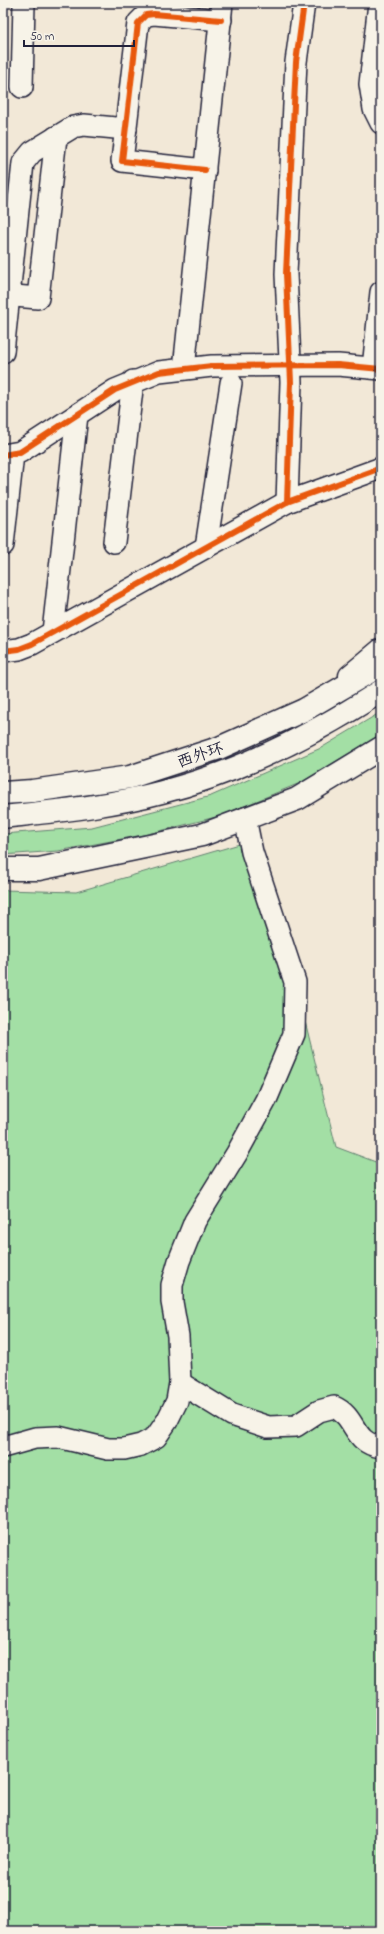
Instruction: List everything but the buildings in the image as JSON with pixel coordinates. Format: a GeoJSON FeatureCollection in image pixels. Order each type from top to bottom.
{"type":"FeatureCollection","features":[{"type":"Feature","properties":{"kind":"main road"},"geometry":{"type":"LineString","coordinates":[[293,715],[357,671],[381,650]]}},
{"type":"Feature","properties":{"kind":"main road","name":"西外环"},"geometry":{"type":"LineString","coordinates":[[3,793],[130,777],[219,748],[293,715],[381,665]]}},
{"type":"Feature","properties":{"kind":"main road","name":"西外环"},"geometry":{"type":"LineString","coordinates":[[3,816],[69,810],[161,793],[233,769],[290,744],[381,691]]}},
{"type":"Feature","properties":{"kind":"main road"},"geometry":{"type":"LineString","coordinates":[[3,869],[40,869],[202,835],[297,799],[381,748]]}},
{"type":"Feature","properties":{"kind":"street"},"geometry":{"type":"LineString","coordinates":[[22,86],[24,3]]}},
{"type":"Feature","properties":{"kind":"street"},"geometry":{"type":"LineString","coordinates":[[287,502],[291,382],[286,274],[296,62],[304,3]]}},
{"type":"Feature","properties":{"kind":"street"},"geometry":{"type":"LineString","coordinates":[[379,3],[370,84],[374,109],[381,123]]}},
{"type":"Feature","properties":{"kind":"street"},"geometry":{"type":"LineString","coordinates":[[184,369],[205,170],[221,12],[146,15],[138,23],[122,161],[205,170]]}},
{"type":"Feature","properties":{"kind":"street"},"geometry":{"type":"LineString","coordinates":[[3,352],[6,295],[24,163],[32,152],[73,127],[84,125],[126,129]]}},
{"type":"Feature","properties":{"kind":"street"},"geometry":{"type":"LineString","coordinates":[[6,295],[38,298],[56,137]]}},
{"type":"Feature","properties":{"kind":"street"},"geometry":{"type":"LineString","coordinates":[[3,545],[8,454],[20,452],[115,390],[133,381],[159,372],[212,366],[338,365],[377,368],[381,292]]}},
{"type":"Feature","properties":{"kind":"street"},"geometry":{"type":"LineString","coordinates":[[114,542],[133,381]]}},
{"type":"Feature","properties":{"kind":"street"},"geometry":{"type":"LineString","coordinates":[[206,547],[231,383]]}},
{"type":"Feature","properties":{"kind":"street"},"geometry":{"type":"LineString","coordinates":[[53,632],[77,415]]}},
{"type":"Feature","properties":{"kind":"street"},"geometry":{"type":"LineString","coordinates":[[3,651],[26,646],[53,632],[287,502],[381,468]]}},
{"type":"Feature","properties":{"kind":"street"},"geometry":{"type":"LineString","coordinates":[[3,1447],[35,1438],[58,1437],[108,1449],[124,1449],[141,1445],[156,1437],[177,1401],[180,1383],[178,1336],[172,1302],[172,1285],[179,1261],[195,1221],[237,1153],[266,1100],[294,1034],[296,982],[252,852],[245,818]]}},
{"type":"Feature","properties":{"kind":"street"},"geometry":{"type":"LineString","coordinates":[[180,1383],[232,1415],[268,1426],[296,1426],[319,1411],[334,1407],[343,1411],[359,1435],[370,1445],[381,1447]]}},
{"type":"Feature","properties":{"kind":"green space"},"geometry":{"type":"Polygon","coordinates":[[[381,712],[381,734],[300,783],[220,816],[148,834],[58,851],[3,855],[3,834],[92,827],[211,796],[321,748],[381,712]]]}},
{"type":"Feature","properties":{"kind":"green space"},"geometry":{"type":"Polygon","coordinates":[[[260,838],[336,1147],[381,1164],[381,1931],[3,1931],[3,890],[76,892],[260,838]]]}},
{"type":"Feature","properties":{"kind":"cycle path"},"geometry":{"type":"LineString","coordinates":[[304,3],[296,62],[286,274],[291,382],[287,502],[381,468]]}},
{"type":"Feature","properties":{"kind":"cycle path"},"geometry":{"type":"LineString","coordinates":[[205,170],[122,161],[138,23],[146,15],[154,14],[221,20]]}},
{"type":"Feature","properties":{"kind":"cycle path"},"geometry":{"type":"LineString","coordinates":[[3,455],[20,452],[115,390],[159,372],[212,366],[338,365],[381,369]]}},
{"type":"Feature","properties":{"kind":"cycle path"},"geometry":{"type":"LineString","coordinates":[[3,651],[19,649],[32,644],[287,502]]}}]}
